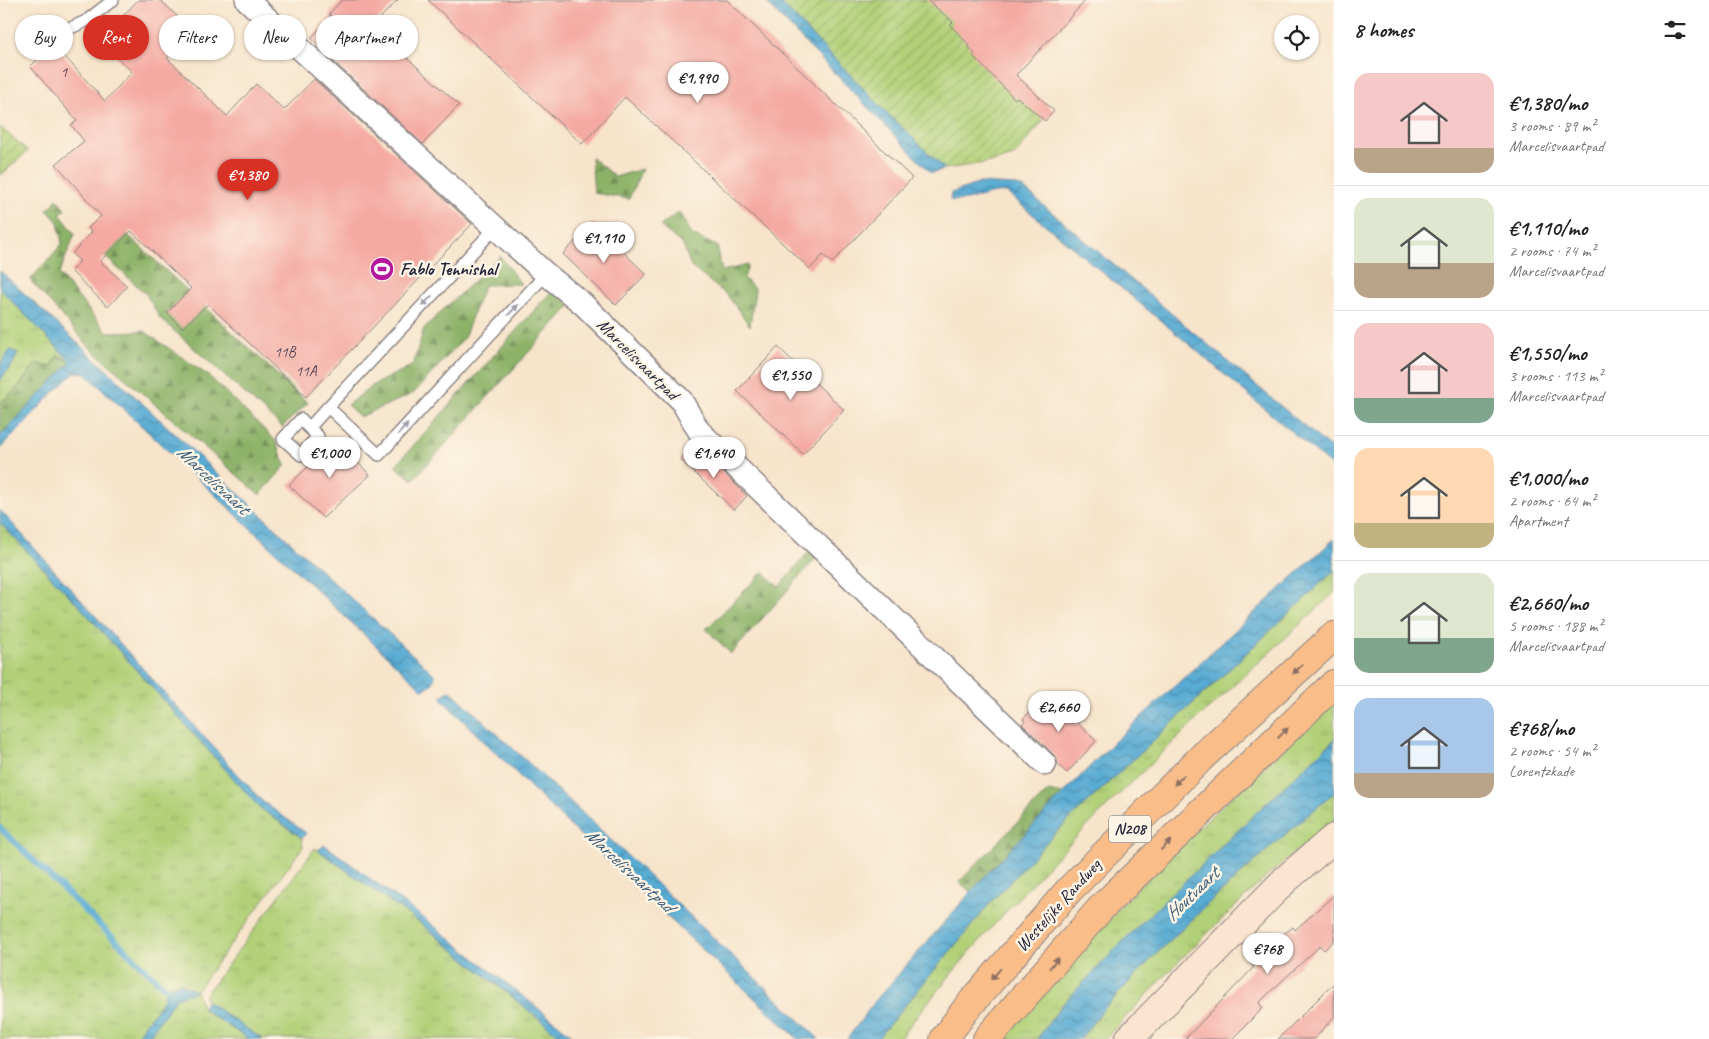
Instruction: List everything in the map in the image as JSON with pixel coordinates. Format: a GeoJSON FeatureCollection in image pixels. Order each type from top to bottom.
{"type":"FeatureCollection","features":[{"type":"Feature","properties":{"kind":"main road","name":"Westelijke Randweg"},"geometry":{"type":"LineString","coordinates":[[944,1039],[966,1009],[1070,889],[1204,755],[1334,636]]}},
{"type":"Feature","properties":{"kind":"main road","name":"Westelijke Randweg"},"geometry":{"type":"LineString","coordinates":[[987,1039],[1102,907],[1334,684]]}},
{"type":"Feature","properties":{"kind":"street","name":"Marcelisvaartpad"},"geometry":{"type":"LineString","coordinates":[[247,0],[546,274],[583,304],[681,400],[700,431],[1045,764]]}},
{"type":"Feature","properties":{"kind":"street"},"geometry":{"type":"LineString","coordinates":[[1129,1039],[1285,880],[1334,838]]}},
{"type":"Feature","properties":{"kind":"lane"},"geometry":{"type":"LineString","coordinates":[[73,27],[86,21],[113,0]]}},
{"type":"Feature","properties":{"kind":"lane"},"geometry":{"type":"LineString","coordinates":[[309,428],[496,227]]}},
{"type":"Feature","properties":{"kind":"lane"},"geometry":{"type":"LineString","coordinates":[[328,407],[379,455],[546,274]]}},
{"type":"Feature","properties":{"kind":"green space"},"geometry":{"type":"Polygon","coordinates":[[[778,0],[940,0],[1051,111],[1014,156],[992,162],[945,169],[882,108],[778,0]]]}},
{"type":"Feature","properties":{"kind":"green space"},"geometry":{"type":"Polygon","coordinates":[[[0,127],[28,151],[0,176],[0,127]]]}},
{"type":"Feature","properties":{"kind":"green space"},"geometry":{"type":"Polygon","coordinates":[[[591,157],[615,177],[642,169],[629,199],[594,193],[591,157]]]}},
{"type":"Feature","properties":{"kind":"green space"},"geometry":{"type":"Polygon","coordinates":[[[57,198],[65,210],[60,214],[75,234],[59,274],[107,332],[144,331],[209,376],[275,440],[286,465],[260,495],[91,349],[30,280],[62,244],[58,222],[47,210],[57,198]]]}},
{"type":"Feature","properties":{"kind":"green space"},"geometry":{"type":"Polygon","coordinates":[[[679,212],[692,235],[717,246],[722,271],[748,265],[744,278],[755,289],[750,326],[727,295],[691,267],[683,245],[660,226],[679,212]]]}},
{"type":"Feature","properties":{"kind":"green space"},"geometry":{"type":"Polygon","coordinates":[[[128,235],[308,403],[282,427],[160,318],[146,294],[99,251],[128,235]]]}},
{"type":"Feature","properties":{"kind":"green space"},"geometry":{"type":"Polygon","coordinates":[[[500,256],[521,284],[484,285],[464,338],[414,393],[360,417],[347,405],[375,384],[413,365],[424,328],[500,256]]]}},
{"type":"Feature","properties":{"kind":"green space"},"geometry":{"type":"Polygon","coordinates":[[[555,287],[574,302],[413,480],[395,466],[555,287]]]}},
{"type":"Feature","properties":{"kind":"green space"},"geometry":{"type":"Polygon","coordinates":[[[0,289],[72,362],[51,367],[36,363],[18,387],[0,403],[0,380],[13,364],[4,361],[0,365],[0,289]]]}},
{"type":"Feature","properties":{"kind":"green space"},"geometry":{"type":"Polygon","coordinates":[[[58,355],[72,362],[0,436],[0,403],[18,387],[36,363],[51,367],[58,355]]]}},
{"type":"Feature","properties":{"kind":"green space"},"geometry":{"type":"Polygon","coordinates":[[[0,523],[81,608],[259,807],[302,838],[303,847],[196,991],[166,989],[164,999],[134,1039],[0,1039],[0,523]]]}},
{"type":"Feature","properties":{"kind":"green space"},"geometry":{"type":"Polygon","coordinates":[[[810,550],[817,557],[731,654],[706,629],[763,572],[779,587],[810,550]]]}},
{"type":"Feature","properties":{"kind":"green space"},"geometry":{"type":"Polygon","coordinates":[[[1334,571],[1334,593],[1163,752],[1052,862],[948,978],[899,1039],[877,1039],[992,901],[1057,831],[1334,571]]]}},
{"type":"Feature","properties":{"kind":"green space"},"geometry":{"type":"Polygon","coordinates":[[[1334,702],[1334,740],[1131,933],[1062,1005],[1037,1039],[1003,1039],[1153,870],[1334,702]]]}},
{"type":"Feature","properties":{"kind":"green space"},"geometry":{"type":"Polygon","coordinates":[[[1048,791],[1063,794],[971,892],[959,882],[1048,791]]]}},
{"type":"Feature","properties":{"kind":"green space"},"geometry":{"type":"Polygon","coordinates":[[[1334,793],[1334,820],[1265,878],[1183,957],[1105,1039],[1080,1039],[1102,1011],[1152,958],[1211,901],[1334,793]]]}},
{"type":"Feature","properties":{"kind":"green space"},"geometry":{"type":"Polygon","coordinates":[[[315,848],[419,922],[564,1039],[262,1039],[206,1001],[205,995],[315,848]]]}},
{"type":"Feature","properties":{"kind":"green space"},"geometry":{"type":"Polygon","coordinates":[[[196,991],[203,1009],[248,1039],[147,1039],[176,998],[196,991]]]}},
{"type":"Feature","properties":{"kind":"water"},"geometry":{"type":"Polygon","coordinates":[[[764,0],[778,0],[882,108],[945,169],[931,173],[764,0]]]}},
{"type":"Feature","properties":{"kind":"water"},"geometry":{"type":"Polygon","coordinates":[[[980,183],[1014,185],[1023,188],[1334,451],[1334,468],[1007,193],[993,193],[957,201],[950,200],[951,193],[980,183]]]}},
{"type":"Feature","properties":{"kind":"water","name":"Marcelisvaart"},"geometry":{"type":"Polygon","coordinates":[[[0,271],[435,675],[433,683],[423,690],[85,373],[76,372],[55,391],[0,449],[0,436],[71,362],[0,289],[0,271]]]}},
{"type":"Feature","properties":{"kind":"water"},"geometry":{"type":"Polygon","coordinates":[[[10,350],[18,353],[13,364],[0,380],[0,365],[10,350]]]}},
{"type":"Feature","properties":{"kind":"water"},"geometry":{"type":"Polygon","coordinates":[[[0,510],[262,801],[306,833],[302,838],[259,807],[81,608],[0,523],[0,510]]]}},
{"type":"Feature","properties":{"kind":"water"},"geometry":{"type":"Polygon","coordinates":[[[1334,539],[1334,571],[1057,831],[992,901],[877,1039],[847,1039],[876,1000],[985,876],[1063,794],[1112,744],[1334,539]]]}},
{"type":"Feature","properties":{"kind":"water"},"geometry":{"type":"Polygon","coordinates":[[[451,691],[587,817],[819,1039],[798,1039],[564,820],[443,701],[442,696],[451,691]]]}},
{"type":"Feature","properties":{"kind":"water","name":"Houtvaart"},"geometry":{"type":"Polygon","coordinates":[[[1334,740],[1334,793],[1211,901],[1152,958],[1102,1011],[1080,1039],[1037,1039],[1062,1005],[1131,933],[1334,740]]]}},
{"type":"Feature","properties":{"kind":"water"},"geometry":{"type":"Polygon","coordinates":[[[325,845],[429,922],[577,1039],[564,1039],[419,922],[318,850],[325,845]]]}},
{"type":"Feature","properties":{"kind":"water"},"geometry":{"type":"Polygon","coordinates":[[[179,983],[196,991],[176,998],[147,1039],[134,1039],[164,999],[166,989],[179,983]]]}},
{"type":"Feature","properties":{"kind":"water"},"geometry":{"type":"Polygon","coordinates":[[[206,1001],[262,1039],[248,1039],[203,1009],[206,1001]]]}},
{"type":"Feature","properties":{"kind":"building"},"geometry":{"type":"Polygon","coordinates":[[[138,0],[160,0],[176,15],[159,15],[159,60],[169,60],[227,116],[256,84],[284,110],[314,79],[472,224],[306,397],[208,304],[182,328],[167,313],[191,288],[131,231],[100,261],[127,286],[108,307],[71,271],[80,261],[72,254],[92,232],[88,228],[101,216],[56,164],[84,141],[71,125],[77,121],[30,66],[38,60],[68,60],[105,101],[132,72],[119,60],[149,60],[149,15],[124,15],[138,0]]]}},
{"type":"Feature","properties":{"kind":"building"},"geometry":{"type":"Polygon","coordinates":[[[342,0],[398,0],[383,15],[329,14],[342,0]]]}},
{"type":"Feature","properties":{"kind":"building"},"geometry":{"type":"Polygon","coordinates":[[[428,0],[727,0],[912,178],[832,263],[823,255],[810,269],[625,97],[582,144],[428,0]]]}},
{"type":"Feature","properties":{"kind":"building"},"geometry":{"type":"Polygon","coordinates":[[[927,0],[1086,0],[1016,75],[1054,111],[1045,121],[1017,97],[1015,99],[973,56],[975,54],[969,45],[950,25],[953,22],[927,0]]]}},
{"type":"Feature","properties":{"kind":"building"},"geometry":{"type":"Polygon","coordinates":[[[316,32],[316,42],[311,38],[316,32]]]}},
{"type":"Feature","properties":{"kind":"building"},"geometry":{"type":"Polygon","coordinates":[[[332,60],[409,60],[459,105],[423,144],[332,60]]]}},
{"type":"Feature","properties":{"kind":"building"},"geometry":{"type":"Polygon","coordinates":[[[593,223],[646,274],[616,305],[563,254],[593,223]]]}},
{"type":"Feature","properties":{"kind":"building"},"geometry":{"type":"Polygon","coordinates":[[[778,347],[844,410],[803,454],[737,391],[778,347]]]}},
{"type":"Feature","properties":{"kind":"building"},"geometry":{"type":"Polygon","coordinates":[[[336,440],[370,475],[323,518],[289,485],[336,440]]]}},
{"type":"Feature","properties":{"kind":"building"},"geometry":{"type":"Polygon","coordinates":[[[691,447],[711,466],[714,463],[747,496],[734,510],[680,459],[691,447]]]}},
{"type":"Feature","properties":{"kind":"building"},"geometry":{"type":"Polygon","coordinates":[[[1050,696],[1096,741],[1067,773],[1058,765],[1054,755],[1022,724],[1025,721],[1023,719],[1041,700],[1045,703],[1050,696]]]}},
{"type":"Feature","properties":{"kind":"building"},"geometry":{"type":"Polygon","coordinates":[[[1334,895],[1334,941],[1324,950],[1320,946],[1270,992],[1259,1003],[1263,1008],[1232,1039],[1185,1039],[1254,967],[1252,965],[1258,958],[1285,933],[1293,927],[1295,930],[1334,895]]]}},
{"type":"Feature","properties":{"kind":"building"},"geometry":{"type":"Polygon","coordinates":[[[1334,983],[1334,1017],[1314,1039],[1278,1039],[1334,983]]]}},
{"type":"Feature","properties":{"kind":"waterway"},"geometry":{"type":"LineString","coordinates":[[0,828],[166,989]]}},
{"type":"Feature","properties":{"kind":"place","name":"Fablo Tennishal"},"geometry":{"type":"Point","coordinates":[382,269]}}]}
